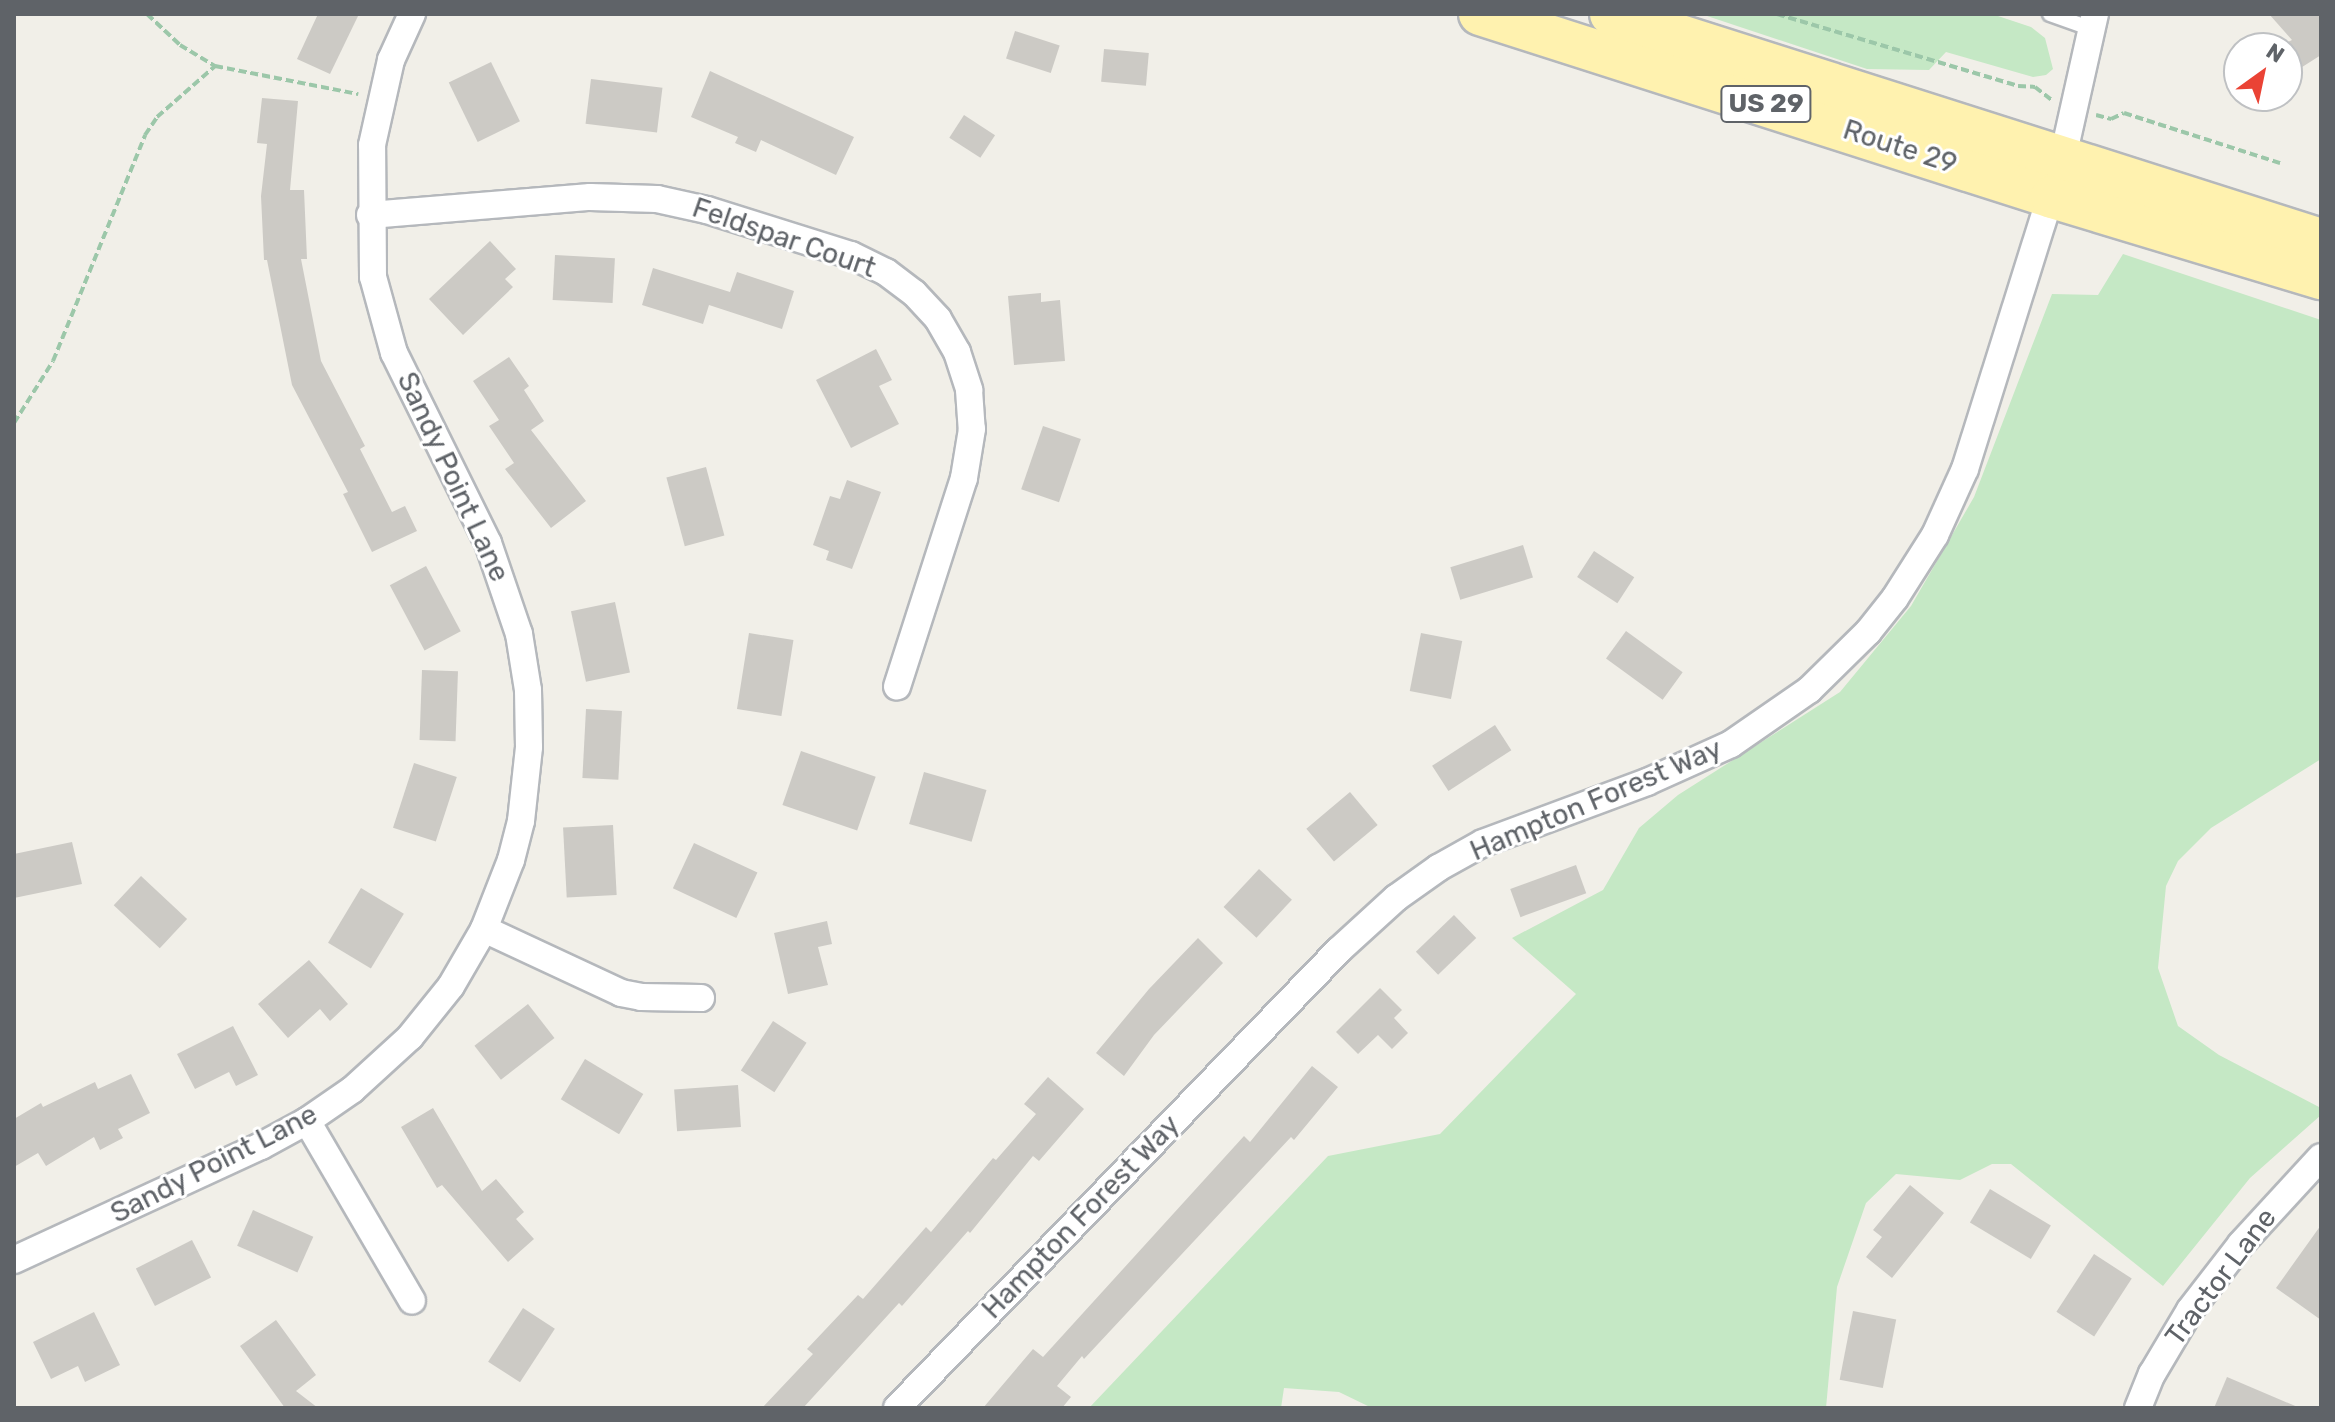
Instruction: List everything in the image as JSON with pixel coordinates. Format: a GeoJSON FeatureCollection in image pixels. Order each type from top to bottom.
{"type":"FeatureCollection","features":[{"type":"Feature","properties":{"kind":"main road","name":"Route 29"},"geometry":{"type":"LineString","coordinates":[[1480,14],[2052,197],[2321,278]]}},
{"type":"Feature","properties":{"kind":"main road","name":"Route 29"},"geometry":{"type":"LineString","coordinates":[[1611,14],[2321,240]]}},
{"type":"Feature","properties":{"kind":"street","name":"Sandy Point Lane"},"geometry":{"type":"LineString","coordinates":[[14,1260],[307,1121],[352,1090],[410,1037],[451,986],[484,929],[521,821],[529,747],[528,690],[519,634],[488,543],[394,353],[373,277],[370,164],[380,100],[391,60],[412,14]]}},
{"type":"Feature","properties":{"kind":"street","name":"Hampton Forest Way"},"geometry":{"type":"LineString","coordinates":[[897,1408],[1339,950],[1396,898],[1438,868],[1483,843],[1647,782],[1731,744],[1771,719],[1841,661],[1895,598],[1935,535],[1965,469],[2052,197],[2094,22]]}},
{"type":"Feature","properties":{"kind":"street","name":"Feldspar Court"},"geometry":{"type":"LineString","coordinates":[[370,215],[590,197],[657,199],[707,210],[851,255],[886,272],[914,293],[938,319],[957,352],[969,390],[972,429],[964,478],[897,687]]}},
{"type":"Feature","properties":{"kind":"street"},"geometry":{"type":"LineString","coordinates":[[484,929],[621,993],[641,997],[701,998]]}},
{"type":"Feature","properties":{"kind":"street"},"geometry":{"type":"LineString","coordinates":[[307,1121],[412,1301]]}},
{"type":"Feature","properties":{"kind":"street","name":"Tractor Lane"},"geometry":{"type":"LineString","coordinates":[[2138,1408],[2152,1374],[2190,1310],[2251,1233],[2321,1157]]}},
{"type":"Feature","properties":{"kind":"lane"},"geometry":{"type":"LineString","coordinates":[[2050,14],[2094,22]]}},
{"type":"Feature","properties":{"kind":"path"},"geometry":{"type":"LineString","coordinates":[[147,14],[180,45],[215,66],[380,100]]}},
{"type":"Feature","properties":{"kind":"path"},"geometry":{"type":"LineString","coordinates":[[1777,14],[2018,86],[2035,87],[2045,98],[2072,108],[2111,119],[2124,113],[2280,163]]}},
{"type":"Feature","properties":{"kind":"path"},"geometry":{"type":"LineString","coordinates":[[14,423],[53,361],[145,135],[157,117],[215,66]]}},
{"type":"Feature","properties":{"kind":"green space"},"geometry":{"type":"Polygon","coordinates":[[[1701,14],[1992,14],[2031,27],[2045,38],[2053,69],[2046,75],[2033,77],[1946,52],[1929,70],[1867,69],[1701,14]]]}},
{"type":"Feature","properties":{"kind":"green space"},"geometry":{"type":"Polygon","coordinates":[[[2123,254],[2321,320],[2321,759],[2211,828],[2178,861],[2166,886],[2158,968],[2178,1026],[2219,1055],[2319,1107],[2321,1115],[2250,1178],[2163,1286],[2011,1164],[1992,1164],[1960,1180],[1896,1174],[1866,1203],[1837,1287],[1826,1408],[1372,1408],[1339,1392],[1284,1388],[1281,1408],[1089,1408],[1328,1156],[1440,1134],[1576,994],[1512,938],[1603,890],[1639,828],[1678,795],[1840,692],[1911,606],[1974,497],[2052,294],[2098,295],[2123,254]]]}},
{"type":"Feature","properties":{"kind":"building"},"geometry":{"type":"Polygon","coordinates":[[[318,14],[359,14],[330,74],[297,59],[318,14]]]}},
{"type":"Feature","properties":{"kind":"building"},"geometry":{"type":"Polygon","coordinates":[[[2269,14],[2321,14],[2321,55],[2303,66],[2303,32],[2285,32],[2269,14]]]}},
{"type":"Feature","properties":{"kind":"building"},"geometry":{"type":"Polygon","coordinates":[[[1015,31],[1060,46],[1051,73],[1006,59],[1015,31]]]}},
{"type":"Feature","properties":{"kind":"building"},"geometry":{"type":"Polygon","coordinates":[[[1104,49],[1149,53],[1146,86],[1101,82],[1104,49]]]}},
{"type":"Feature","properties":{"kind":"building"},"geometry":{"type":"Polygon","coordinates":[[[491,62],[520,121],[478,142],[449,83],[491,62]]]}},
{"type":"Feature","properties":{"kind":"building"},"geometry":{"type":"Polygon","coordinates":[[[710,71],[854,137],[836,175],[761,140],[756,152],[735,143],[738,137],[691,117],[710,71]]]}},
{"type":"Feature","properties":{"kind":"building"},"geometry":{"type":"Polygon","coordinates":[[[591,79],[662,88],[657,132],[586,124],[591,79]]]}},
{"type":"Feature","properties":{"kind":"building"},"geometry":{"type":"Polygon","coordinates":[[[262,98],[298,101],[290,190],[304,190],[307,259],[301,259],[321,361],[365,446],[360,449],[392,512],[405,506],[417,531],[372,552],[343,494],[348,492],[292,385],[267,260],[264,260],[261,196],[267,144],[257,143],[262,98]]]}},
{"type":"Feature","properties":{"kind":"building"},"geometry":{"type":"Polygon","coordinates":[[[964,115],[995,135],[980,158],[949,138],[964,115]]]}},
{"type":"Feature","properties":{"kind":"building"},"geometry":{"type":"Polygon","coordinates":[[[490,241],[516,269],[505,279],[513,287],[463,335],[429,299],[490,241]]]}},
{"type":"Feature","properties":{"kind":"building"},"geometry":{"type":"Polygon","coordinates":[[[555,255],[615,258],[613,303],[553,300],[555,255]]]}},
{"type":"Feature","properties":{"kind":"building"},"geometry":{"type":"Polygon","coordinates":[[[653,268],[730,292],[737,272],[794,291],[782,329],[709,305],[703,324],[642,305],[653,268]]]}},
{"type":"Feature","properties":{"kind":"building"},"geometry":{"type":"Polygon","coordinates":[[[1041,293],[1041,302],[1060,300],[1065,361],[1014,365],[1008,296],[1041,293]]]}},
{"type":"Feature","properties":{"kind":"building"},"geometry":{"type":"Polygon","coordinates":[[[876,349],[892,380],[879,386],[899,424],[851,448],[816,380],[876,349]]]}},
{"type":"Feature","properties":{"kind":"building"},"geometry":{"type":"Polygon","coordinates":[[[509,357],[529,386],[524,390],[544,421],[531,430],[586,501],[551,528],[505,469],[514,463],[489,426],[499,420],[473,381],[509,357]]]}},
{"type":"Feature","properties":{"kind":"building"},"geometry":{"type":"Polygon","coordinates":[[[1043,426],[1081,439],[1059,502],[1021,489],[1043,426]]]}},
{"type":"Feature","properties":{"kind":"building"},"geometry":{"type":"Polygon","coordinates":[[[706,467],[724,536],[685,546],[666,478],[706,467]]]}},
{"type":"Feature","properties":{"kind":"building"},"geometry":{"type":"Polygon","coordinates":[[[847,480],[881,492],[852,569],[826,560],[829,551],[813,545],[830,496],[840,499],[847,480]]]}},
{"type":"Feature","properties":{"kind":"building"},"geometry":{"type":"Polygon","coordinates":[[[1523,545],[1533,578],[1460,600],[1450,567],[1523,545]]]}},
{"type":"Feature","properties":{"kind":"building"},"geometry":{"type":"Polygon","coordinates":[[[1594,551],[1634,577],[1617,603],[1577,577],[1594,551]]]}},
{"type":"Feature","properties":{"kind":"building"},"geometry":{"type":"Polygon","coordinates":[[[426,566],[461,631],[425,651],[390,585],[426,566]]]}},
{"type":"Feature","properties":{"kind":"building"},"geometry":{"type":"Polygon","coordinates":[[[615,602],[630,672],[586,682],[571,611],[615,602]]]}},
{"type":"Feature","properties":{"kind":"building"},"geometry":{"type":"Polygon","coordinates":[[[1626,631],[1683,672],[1663,700],[1606,659],[1626,631]]]}},
{"type":"Feature","properties":{"kind":"building"},"geometry":{"type":"Polygon","coordinates":[[[749,633],[793,640],[781,716],[737,709],[749,633]]]}},
{"type":"Feature","properties":{"kind":"building"},"geometry":{"type":"Polygon","coordinates":[[[1421,633],[1462,641],[1451,699],[1410,691],[1421,633]]]}},
{"type":"Feature","properties":{"kind":"building"},"geometry":{"type":"Polygon","coordinates":[[[422,670],[458,671],[456,741],[420,740],[422,670]]]}},
{"type":"Feature","properties":{"kind":"building"},"geometry":{"type":"Polygon","coordinates":[[[586,709],[622,711],[618,780],[582,778],[586,709]]]}},
{"type":"Feature","properties":{"kind":"building"},"geometry":{"type":"Polygon","coordinates":[[[1495,725],[1511,750],[1448,791],[1432,766],[1495,725]]]}},
{"type":"Feature","properties":{"kind":"building"},"geometry":{"type":"Polygon","coordinates":[[[801,751],[876,777],[857,831],[782,805],[801,751]]]}},
{"type":"Feature","properties":{"kind":"building"},"geometry":{"type":"Polygon","coordinates":[[[414,763],[457,777],[436,842],[393,828],[414,763]]]}},
{"type":"Feature","properties":{"kind":"building"},"geometry":{"type":"Polygon","coordinates":[[[924,772],[986,790],[972,842],[909,824],[924,772]]]}},
{"type":"Feature","properties":{"kind":"building"},"geometry":{"type":"Polygon","coordinates":[[[1350,792],[1378,825],[1334,862],[1306,829],[1350,792]]]}},
{"type":"Feature","properties":{"kind":"building"},"geometry":{"type":"Polygon","coordinates":[[[613,825],[617,895],[567,898],[563,828],[613,825]]]}},
{"type":"Feature","properties":{"kind":"building"},"geometry":{"type":"Polygon","coordinates":[[[72,842],[82,884],[14,898],[14,854],[72,842]]]}},
{"type":"Feature","properties":{"kind":"building"},"geometry":{"type":"Polygon","coordinates":[[[694,843],[757,873],[736,918],[673,888],[694,843]]]}},
{"type":"Feature","properties":{"kind":"building"},"geometry":{"type":"Polygon","coordinates":[[[1576,865],[1586,893],[1520,917],[1510,889],[1576,865]]]}},
{"type":"Feature","properties":{"kind":"building"},"geometry":{"type":"Polygon","coordinates":[[[1259,869],[1292,900],[1256,938],[1224,907],[1259,869]]]}},
{"type":"Feature","properties":{"kind":"building"},"geometry":{"type":"Polygon","coordinates":[[[141,876],[187,919],[160,948],[114,905],[141,876]]]}},
{"type":"Feature","properties":{"kind":"building"},"geometry":{"type":"Polygon","coordinates":[[[361,888],[404,914],[371,969],[328,943],[361,888]]]}},
{"type":"Feature","properties":{"kind":"building"},"geometry":{"type":"Polygon","coordinates":[[[1454,915],[1476,938],[1438,975],[1416,952],[1454,915]]]}},
{"type":"Feature","properties":{"kind":"building"},"geometry":{"type":"Polygon","coordinates":[[[827,921],[832,944],[818,947],[828,985],[788,994],[774,933],[827,921]]]}},
{"type":"Feature","properties":{"kind":"building"},"geometry":{"type":"Polygon","coordinates":[[[1198,938],[1223,963],[1154,1035],[1124,1076],[1096,1053],[1149,989],[1198,938]]]}},
{"type":"Feature","properties":{"kind":"building"},"geometry":{"type":"Polygon","coordinates":[[[309,960],[348,1004],[330,1021],[320,1009],[288,1038],[258,1004],[309,960]]]}},
{"type":"Feature","properties":{"kind":"building"},"geometry":{"type":"Polygon","coordinates":[[[1380,988],[1402,1010],[1394,1018],[1408,1033],[1392,1049],[1378,1035],[1358,1054],[1336,1032],[1380,988]]]}},
{"type":"Feature","properties":{"kind":"building"},"geometry":{"type":"Polygon","coordinates":[[[528,1004],[554,1038],[501,1080],[474,1046],[528,1004]]]}},
{"type":"Feature","properties":{"kind":"building"},"geometry":{"type":"Polygon","coordinates":[[[773,1021],[807,1043],[774,1092],[741,1070],[773,1021]]]}},
{"type":"Feature","properties":{"kind":"building"},"geometry":{"type":"Polygon","coordinates":[[[233,1026],[258,1075],[236,1086],[229,1072],[195,1089],[177,1054],[233,1026]]]}},
{"type":"Feature","properties":{"kind":"building"},"geometry":{"type":"Polygon","coordinates":[[[585,1059],[643,1094],[619,1134],[561,1099],[585,1059]]]}},
{"type":"Feature","properties":{"kind":"building"},"geometry":{"type":"Polygon","coordinates":[[[1312,1066],[1338,1087],[1294,1140],[1291,1137],[1084,1359],[1082,1356],[1057,1386],[1071,1397],[1062,1408],[983,1408],[1033,1349],[1043,1357],[1244,1136],[1250,1142],[1312,1066]]]}},
{"type":"Feature","properties":{"kind":"building"},"geometry":{"type":"Polygon","coordinates":[[[131,1074],[150,1113],[118,1129],[123,1138],[100,1150],[94,1137],[46,1166],[38,1153],[14,1167],[14,1119],[41,1103],[43,1107],[95,1082],[98,1089],[131,1074]]]}},
{"type":"Feature","properties":{"kind":"building"},"geometry":{"type":"Polygon","coordinates":[[[1048,1077],[1084,1109],[1039,1161],[1033,1156],[970,1233],[968,1231],[902,1306],[899,1303],[803,1408],[762,1408],[813,1354],[807,1349],[858,1295],[863,1299],[926,1227],[931,1232],[993,1158],[996,1160],[1036,1114],[1024,1104],[1048,1077]]]}},
{"type":"Feature","properties":{"kind":"building"},"geometry":{"type":"Polygon","coordinates":[[[738,1085],[741,1127],[677,1131],[674,1089],[738,1085]]]}},
{"type":"Feature","properties":{"kind":"building"},"geometry":{"type":"Polygon","coordinates":[[[433,1108],[482,1191],[496,1179],[524,1212],[516,1219],[534,1239],[508,1262],[442,1185],[437,1188],[401,1127],[433,1108]]]}},
{"type":"Feature","properties":{"kind":"building"},"geometry":{"type":"Polygon","coordinates":[[[1910,1185],[1944,1213],[1892,1278],[1866,1257],[1882,1237],[1873,1230],[1910,1185]]]}},
{"type":"Feature","properties":{"kind":"building"},"geometry":{"type":"Polygon","coordinates":[[[1990,1189],[2051,1226],[2031,1259],[1970,1222],[1990,1189]]]}},
{"type":"Feature","properties":{"kind":"building"},"geometry":{"type":"Polygon","coordinates":[[[253,1210],[313,1237],[297,1272],[237,1246],[253,1210]]]}},
{"type":"Feature","properties":{"kind":"building"},"geometry":{"type":"Polygon","coordinates":[[[2321,1225],[2321,1320],[2276,1288],[2321,1225]]]}},
{"type":"Feature","properties":{"kind":"building"},"geometry":{"type":"Polygon","coordinates":[[[192,1240],[211,1277],[155,1306],[136,1269],[192,1240]]]}},
{"type":"Feature","properties":{"kind":"building"},"geometry":{"type":"Polygon","coordinates":[[[2094,1254],[2132,1279],[2094,1336],[2056,1312],[2094,1254]]]}},
{"type":"Feature","properties":{"kind":"building"},"geometry":{"type":"Polygon","coordinates":[[[523,1308],[555,1329],[520,1382],[488,1362],[523,1308]]]}},
{"type":"Feature","properties":{"kind":"building"},"geometry":{"type":"Polygon","coordinates":[[[1853,1311],[1896,1319],[1883,1388],[1840,1380],[1853,1311]]]}},
{"type":"Feature","properties":{"kind":"building"},"geometry":{"type":"Polygon","coordinates":[[[94,1312],[120,1365],[85,1382],[78,1366],[51,1379],[33,1342],[94,1312]]]}},
{"type":"Feature","properties":{"kind":"building"},"geometry":{"type":"Polygon","coordinates":[[[276,1320],[316,1375],[296,1391],[318,1408],[285,1408],[240,1346],[276,1320]]]}},
{"type":"Feature","properties":{"kind":"building"},"geometry":{"type":"Polygon","coordinates":[[[2227,1377],[2300,1408],[2214,1408],[2227,1377]]]}}]}
